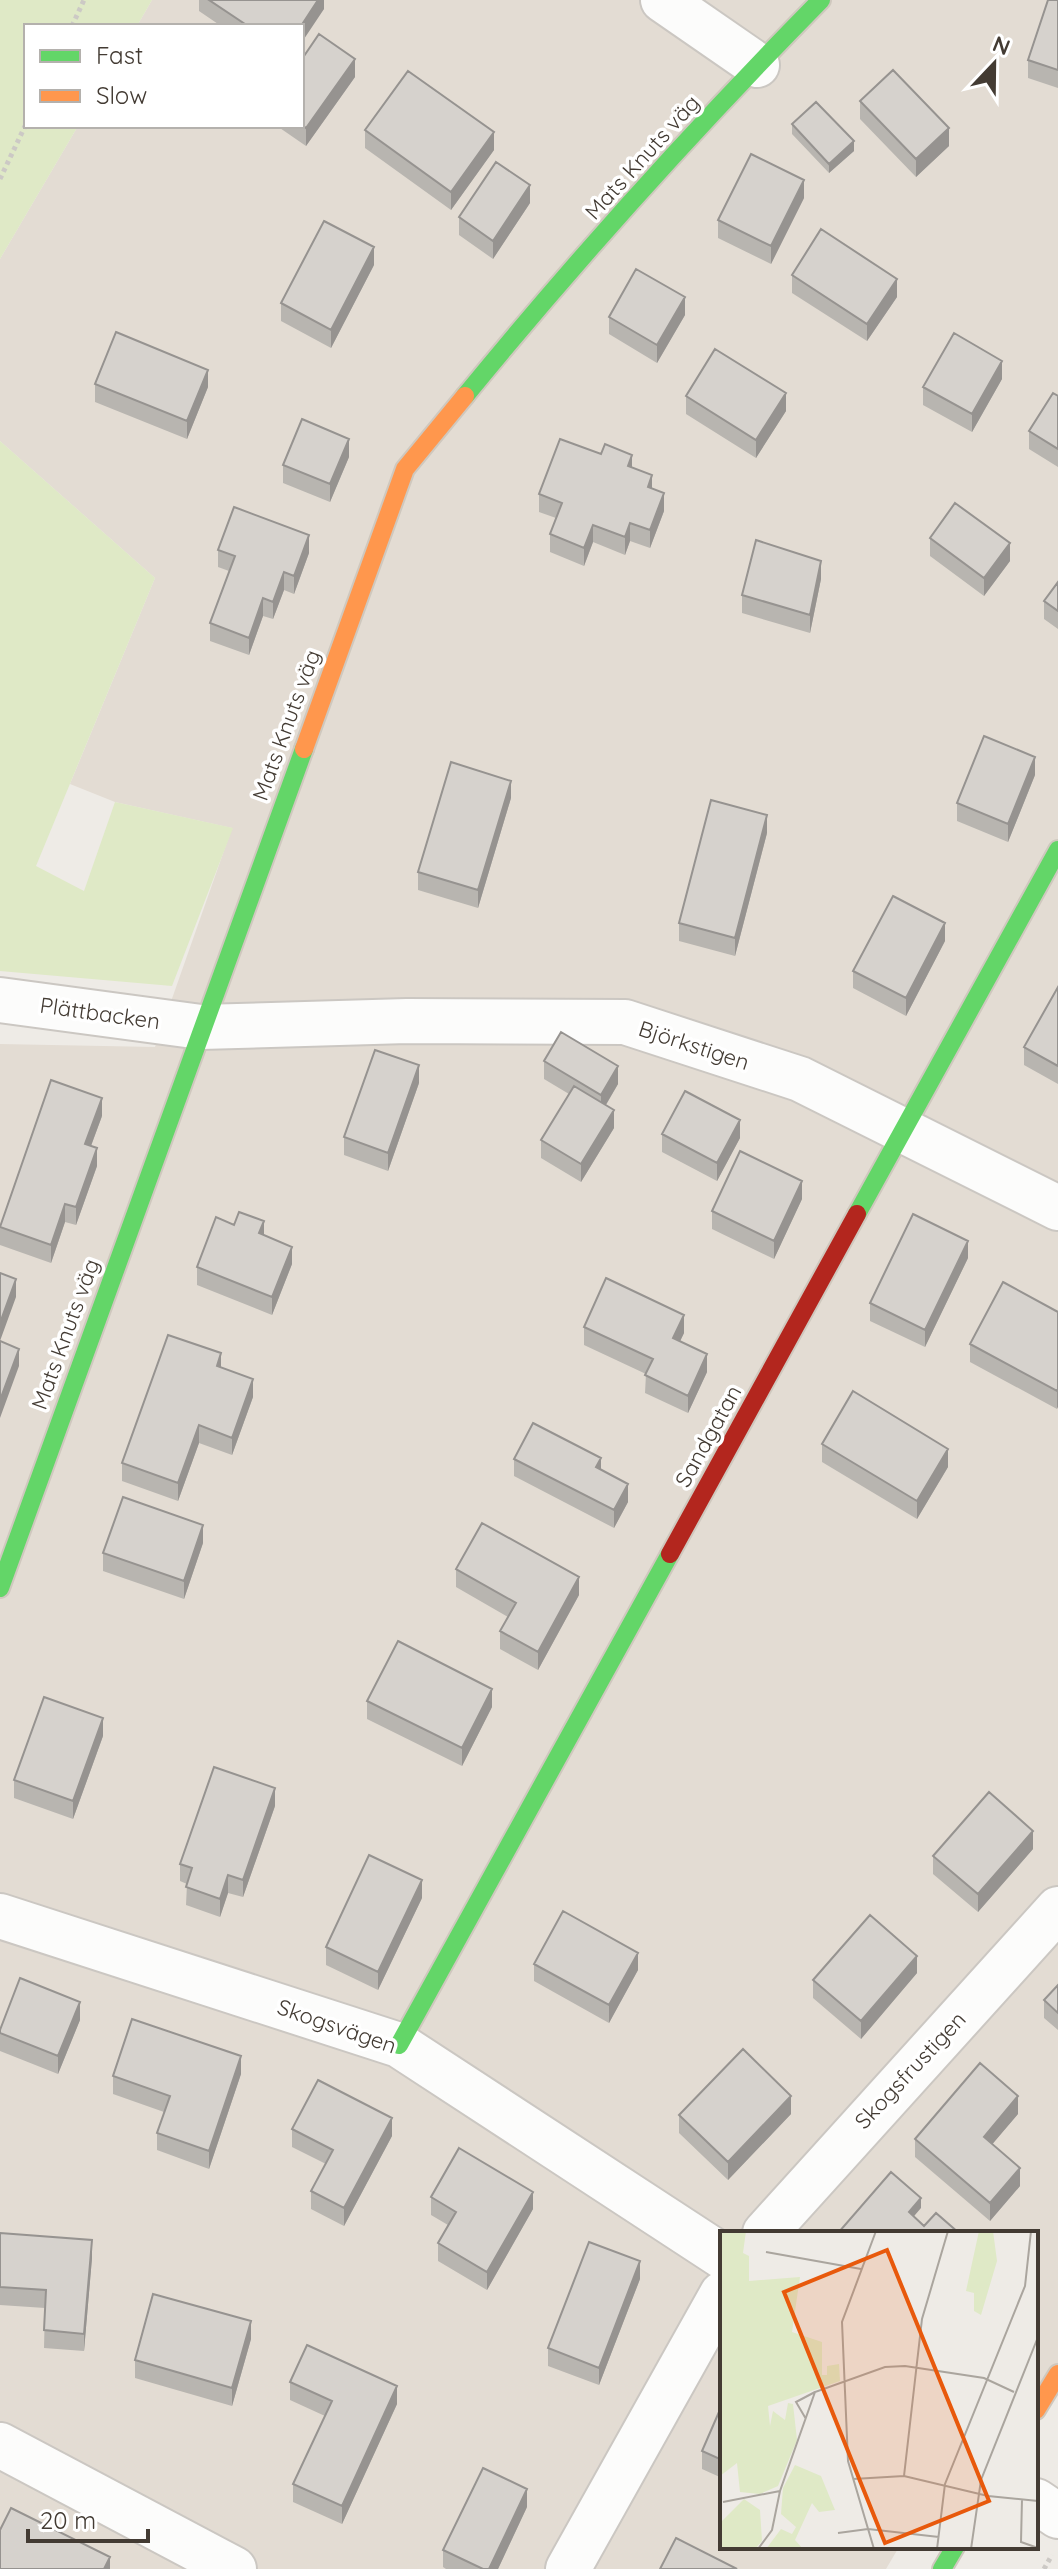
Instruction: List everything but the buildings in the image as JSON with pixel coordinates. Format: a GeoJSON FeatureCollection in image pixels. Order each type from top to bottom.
{"type":"FeatureCollection","features":[{"type":"Feature","properties":{"kind":"street"},"geometry":{"type":"LineString","coordinates":[[663,0],[757,65]]}},
{"type":"Feature","properties":{"kind":"street","name":"Mats Knuts väg"},"geometry":{"type":"LineString","coordinates":[[0,1588],[139,1199],[169,1129],[201,1027],[405,469],[538,307],[757,65],[821,0]]}},
{"type":"Feature","properties":{"kind":"street","name":"Sandgatan"},"geometry":{"type":"LineString","coordinates":[[399,2045],[1058,850]]}},
{"type":"Feature","properties":{"kind":"street","name":"Plättbacken"},"geometry":{"type":"LineString","coordinates":[[0,1000],[201,1027]]}},
{"type":"Feature","properties":{"kind":"street","name":"Björkstigen"},"geometry":{"type":"LineString","coordinates":[[201,1027],[407,1021],[625,1022],[800,1079],[1058,1208]]}},
{"type":"Feature","properties":{"kind":"street","name":"Skogsfrustigen"},"geometry":{"type":"LineString","coordinates":[[767,2231],[1058,1909]]}},
{"type":"Feature","properties":{"kind":"street","name":"Skogsvägen"},"geometry":{"type":"LineString","coordinates":[[0,1916],[399,2045],[720,2255]]}},
{"type":"Feature","properties":{"kind":"street"},"geometry":{"type":"LineString","coordinates":[[568,2569],[720,2298]]}},
{"type":"Feature","properties":{"kind":"street"},"geometry":{"type":"LineString","coordinates":[[1038,2407],[1058,2374]]}},
{"type":"Feature","properties":{"kind":"street"},"geometry":{"type":"LineString","coordinates":[[0,2445],[234,2569]]}},
{"type":"Feature","properties":{"kind":"street"},"geometry":{"type":"LineString","coordinates":[[1038,2502],[1058,2516]]}},
{"type":"Feature","properties":{"kind":"street"},"geometry":{"type":"LineString","coordinates":[[942,2569],[954,2549]]}},
{"type":"Feature","properties":{"kind":"path"},"geometry":{"type":"LineString","coordinates":[[73,24],[84,0]]}},
{"type":"Feature","properties":{"kind":"path"},"geometry":{"type":"LineString","coordinates":[[0,179],[24,128]]}},
{"type":"Feature","properties":{"kind":"shaded area"},"geometry":{"type":"Polygon","coordinates":[[[152,0],[1058,0],[1058,2374],[1038,2396],[1038,2231],[720,2231],[720,2549],[898,2549],[886,2569],[0,2569],[0,1044],[155,1047],[232,828],[115,802],[70,784],[155,578],[0,441],[0,259],[77,128],[304,128],[304,24],[138,24],[152,0]]]}},
{"type":"Feature","properties":{"kind":"green space"},"geometry":{"type":"Polygon","coordinates":[[[0,0],[152,0],[138,24],[24,24],[24,128],[77,128],[0,259],[0,0]]]}},
{"type":"Feature","properties":{"kind":"green space"},"geometry":{"type":"Polygon","coordinates":[[[0,441],[155,578],[36,866],[84,891],[115,802],[233,828],[172,986],[0,971],[0,441]]]}},
{"type":"Feature","properties":{"kind":"traffic: fast"},"geometry":{"type":"LineString","coordinates":[[465,396],[638,194],[821,0]]}},
{"type":"Feature","properties":{"kind":"traffic: fast"},"geometry":{"type":"LineString","coordinates":[[0,1588],[304,749]]}},
{"type":"Feature","properties":{"kind":"traffic: fast"},"geometry":{"type":"LineString","coordinates":[[857,1214],[1058,850]]}},
{"type":"Feature","properties":{"kind":"traffic: fast"},"geometry":{"type":"LineString","coordinates":[[399,2045],[670,1554]]}},
{"type":"Feature","properties":{"kind":"traffic: fast"},"geometry":{"type":"LineString","coordinates":[[942,2569],[954,2549]]}},
{"type":"Feature","properties":{"kind":"traffic: slow"},"geometry":{"type":"LineString","coordinates":[[304,749],[405,469],[465,396]]}},
{"type":"Feature","properties":{"kind":"traffic: slow"},"geometry":{"type":"LineString","coordinates":[[1038,2407],[1058,2374]]}},
{"type":"Feature","properties":{"kind":"traffic: jam"},"geometry":{"type":"LineString","coordinates":[[670,1554],[857,1214]]}}]}
